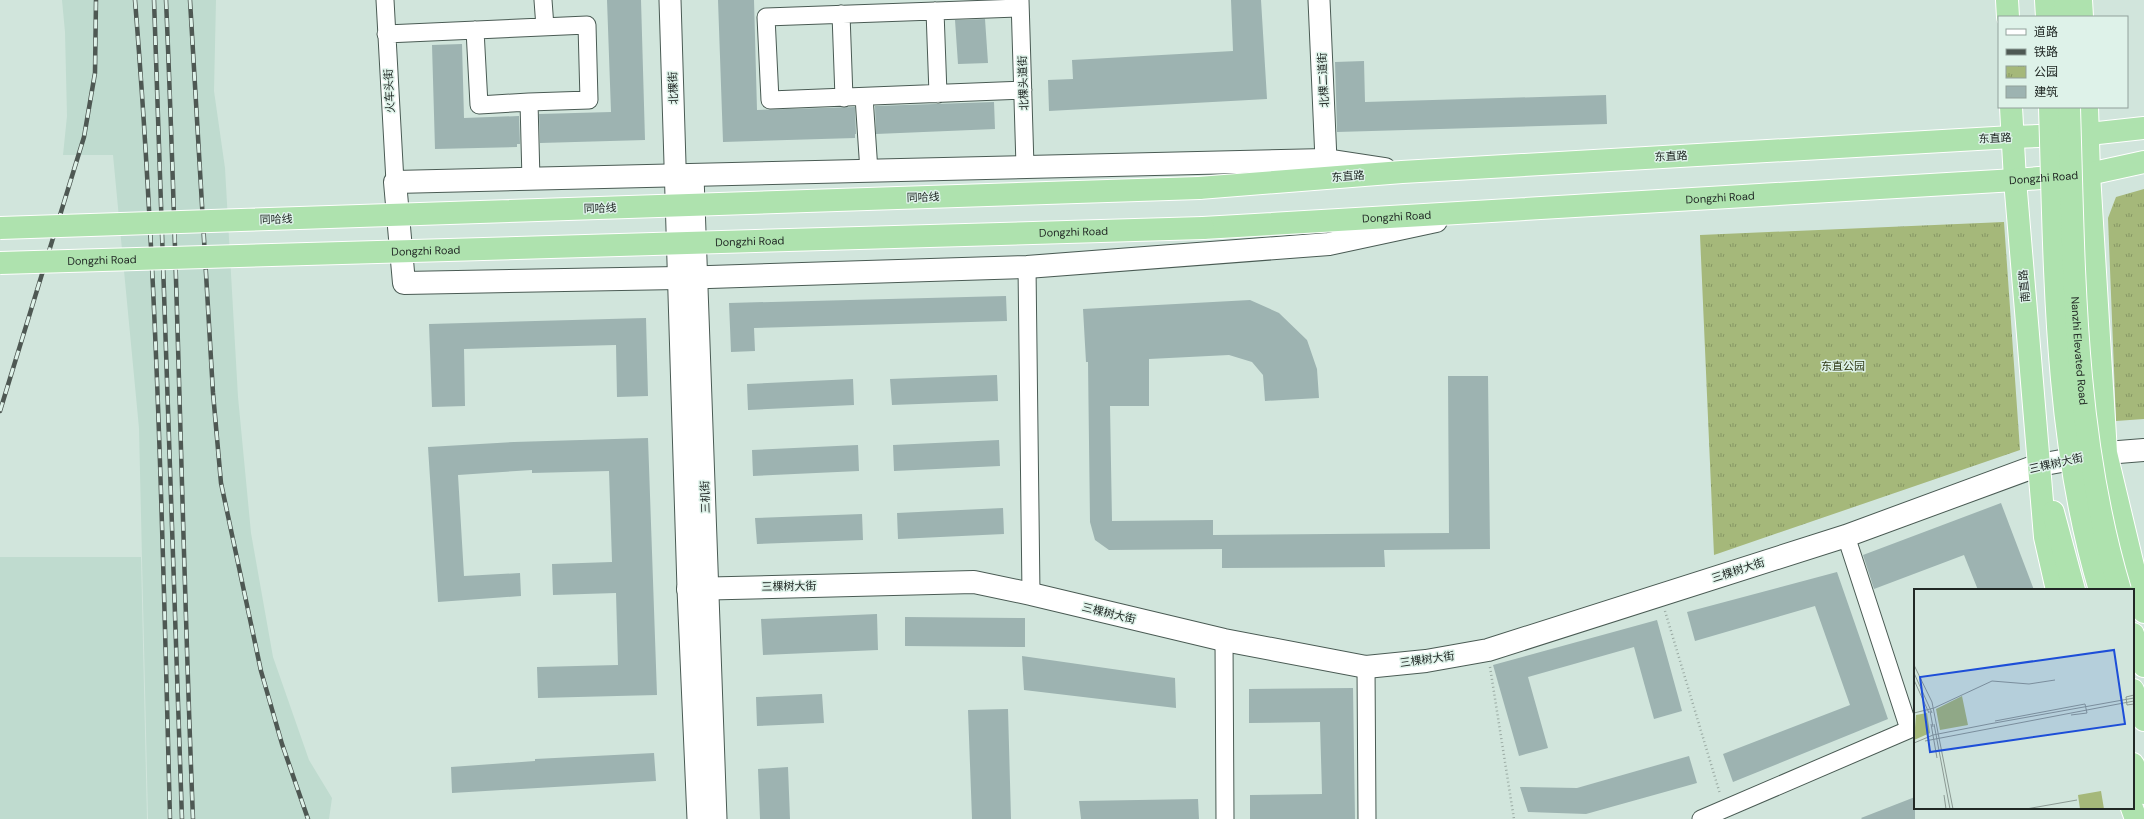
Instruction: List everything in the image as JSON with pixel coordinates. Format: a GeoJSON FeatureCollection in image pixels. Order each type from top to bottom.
{"type":"FeatureCollection","features":[{"type":"Feature","properties":{"kind":"highway"},"geometry":{"type":"LineString","coordinates":[[2008,0],[2008,16]]}},
{"type":"Feature","properties":{"kind":"highway"},"geometry":{"type":"LineString","coordinates":[[2046,0],[2046,16]]}},
{"type":"Feature","properties":{"kind":"highway"},"geometry":{"type":"LineString","coordinates":[[2065,0],[2066,16]]}},
{"type":"Feature","properties":{"kind":"highway"},"geometry":{"type":"LineString","coordinates":[[2081,0],[2082,16]]}},
{"type":"Feature","properties":{"kind":"highway","name":"南直路"},"geometry":{"type":"LineString","coordinates":[[2011,108],[2015,180],[2040,465]]}},
{"type":"Feature","properties":{"kind":"highway","name":"Nanzhi Elevated Road"},"geometry":{"type":"LineString","coordinates":[[2050,108],[2061,375],[2077,488],[2094,570],[2100,589]]}},
{"type":"Feature","properties":{"kind":"highway","name":"Nanzhi Elevated Road"},"geometry":{"type":"LineString","coordinates":[[2069,108],[2080,379],[2095,485],[2120,589]]}},
{"type":"Feature","properties":{"kind":"highway"},"geometry":{"type":"LineString","coordinates":[[2087,108],[2089,174],[2106,453],[2144,612]]}},
{"type":"Feature","properties":{"kind":"highway","name":"东直路"},"geometry":{"type":"LineString","coordinates":[[1199,188],[1402,172],[2012,136],[2089,134],[2144,128]]}},
{"type":"Feature","properties":{"kind":"highway","name":"Dongzhi Road"},"geometry":{"type":"LineString","coordinates":[[0,263],[1203,228],[2015,180],[2089,174],[2144,162]]}},
{"type":"Feature","properties":{"kind":"highway","name":"同哈线"},"geometry":{"type":"LineString","coordinates":[[0,228],[1199,188]]}},
{"type":"Feature","properties":{"kind":"highway"},"geometry":{"type":"LineString","coordinates":[[2106,453],[2122,496],[2136,558],[2144,584]]}},
{"type":"Feature","properties":{"kind":"highway"},"geometry":{"type":"LineString","coordinates":[[2040,465],[2064,547],[2074,589]]}},
{"type":"Feature","properties":{"kind":"highway"},"geometry":{"type":"LineString","coordinates":[[2040,465],[2045,537],[2058,589]]}},
{"type":"Feature","properties":{"kind":"highway"},"geometry":{"type":"LineString","coordinates":[[2134,637],[2144,666]]}},
{"type":"Feature","properties":{"kind":"highway"},"geometry":{"type":"LineString","coordinates":[[2134,693],[2144,720]]}},
{"type":"Feature","properties":{"kind":"highway"},"geometry":{"type":"LineString","coordinates":[[2134,767],[2144,793]]}},
{"type":"Feature","properties":{"kind":"highway"},"geometry":{"type":"LineString","coordinates":[[2132,809],[2136,819]]}},
{"type":"Feature","properties":{"kind":"main road"},"geometry":{"type":"LineString","coordinates":[[1402,172],[1326,160],[1025,166],[532,180],[394,182],[404,283],[688,278],[1027,267],[1329,244],[1470,213]]}},
{"type":"Feature","properties":{"kind":"main road","name":"三棵树大街"},"geometry":{"type":"LineString","coordinates":[[698,588],[974,582],[1224,640],[1366,667],[1426,661],[1488,650],[1846,536],[2040,465],[2106,453],[2144,450]]}},
{"type":"Feature","properties":{"kind":"street","name":"火车头街"},"geometry":{"type":"LineString","coordinates":[[384,0],[394,182]]}},
{"type":"Feature","properties":{"kind":"street"},"geometry":{"type":"LineString","coordinates":[[543,0],[545,27]]}},
{"type":"Feature","properties":{"kind":"street","name":"北棵街"},"geometry":{"type":"LineString","coordinates":[[670,0],[684,176]]}},
{"type":"Feature","properties":{"kind":"street","name":"北棵二道街"},"geometry":{"type":"LineString","coordinates":[[1319,0],[1326,160]]}},
{"type":"Feature","properties":{"kind":"street"},"geometry":{"type":"LineString","coordinates":[[1020,4],[935,11],[850,9],[766,17],[770,100],[1023,90]]}},
{"type":"Feature","properties":{"kind":"street","name":"北棵头道街"},"geometry":{"type":"LineString","coordinates":[[1020,4],[1025,166]]}},
{"type":"Feature","properties":{"kind":"street"},"geometry":{"type":"LineString","coordinates":[[844,98],[850,9]]}},
{"type":"Feature","properties":{"kind":"street"},"geometry":{"type":"LineString","coordinates":[[935,11],[938,94]]}},
{"type":"Feature","properties":{"kind":"street"},"geometry":{"type":"LineString","coordinates":[[386,34],[586,25],[589,100],[479,105],[475,30]]}},
{"type":"Feature","properties":{"kind":"street"},"geometry":{"type":"LineString","coordinates":[[864,97],[869,171]]}},
{"type":"Feature","properties":{"kind":"street"},"geometry":{"type":"LineString","coordinates":[[529,102],[532,180]]}},
{"type":"Feature","properties":{"kind":"street","name":"三机街"},"geometry":{"type":"LineString","coordinates":[[684,176],[698,588],[698,819]]}},
{"type":"Feature","properties":{"kind":"street"},"geometry":{"type":"LineString","coordinates":[[1027,267],[1031,594]]}},
{"type":"Feature","properties":{"kind":"street"},"geometry":{"type":"LineString","coordinates":[[1702,819],[1912,728],[1846,536]]}},
{"type":"Feature","properties":{"kind":"street","name":"三机街"},"geometry":{"type":"LineString","coordinates":[[698,588],[716,819]]}},
{"type":"Feature","properties":{"kind":"street"},"geometry":{"type":"LineString","coordinates":[[1224,640],[1225,819]]}},
{"type":"Feature","properties":{"kind":"street"},"geometry":{"type":"LineString","coordinates":[[1366,667],[1368,819]]}},
{"type":"Feature","properties":{"kind":"path"},"geometry":{"type":"LineString","coordinates":[[1660,595],[1725,810]]}},
{"type":"Feature","properties":{"kind":"path"},"geometry":{"type":"LineString","coordinates":[[1488,650],[1514,819]]}},
{"type":"Feature","properties":{"kind":"shaded area"},"geometry":{"type":"Polygon","coordinates":[[[62,0],[216,0],[214,91],[225,168],[238,397],[251,533],[273,657],[309,760],[332,798],[329,819],[148,819],[139,428],[113,155],[63,155],[67,116],[65,32],[62,0]]]}},
{"type":"Feature","properties":{"kind":"shaded area"},"geometry":{"type":"Polygon","coordinates":[[[0,557],[141,557],[147,819],[0,819],[0,557]]]}},
{"type":"Feature","properties":{"kind":"green space"},"geometry":{"type":"Polygon","coordinates":[[[2144,189],[2144,419],[2116,421],[2108,218],[2116,197],[2144,189]]]}},
{"type":"Feature","properties":{"kind":"green space","name":"东直公园"},"geometry":{"type":"Polygon","coordinates":[[[2004,222],[2020,450],[1714,555],[1700,235],[2004,222]]]}},
{"type":"Feature","properties":{"kind":"building"},"geometry":{"type":"Polygon","coordinates":[[[607,0],[641,0],[645,140],[540,143],[539,114],[611,112],[607,0]]]}},
{"type":"Feature","properties":{"kind":"building"},"geometry":{"type":"Polygon","coordinates":[[[718,0],[754,0],[757,110],[855,107],[855,138],[723,142],[718,0]]]}},
{"type":"Feature","properties":{"kind":"building"},"geometry":{"type":"Polygon","coordinates":[[[1231,0],[1261,0],[1267,99],[1049,111],[1048,80],[1073,79],[1072,60],[1233,51],[1231,0]]]}},
{"type":"Feature","properties":{"kind":"building"},"geometry":{"type":"Polygon","coordinates":[[[985,19],[988,63],[958,64],[955,20],[985,19]]]}},
{"type":"Feature","properties":{"kind":"building"},"geometry":{"type":"Polygon","coordinates":[[[462,44],[464,118],[519,116],[520,144],[517,144],[517,147],[435,149],[432,45],[462,44]]]}},
{"type":"Feature","properties":{"kind":"building"},"geometry":{"type":"Polygon","coordinates":[[[1364,61],[1365,102],[1606,95],[1607,124],[1337,132],[1335,62],[1364,61]]]}},
{"type":"Feature","properties":{"kind":"building"},"geometry":{"type":"Polygon","coordinates":[[[994,102],[995,129],[876,134],[875,106],[994,102]]]}},
{"type":"Feature","properties":{"kind":"building"},"geometry":{"type":"Polygon","coordinates":[[[1006,296],[1007,321],[754,328],[755,351],[731,352],[729,303],[1006,296]]]}},
{"type":"Feature","properties":{"kind":"building"},"geometry":{"type":"Polygon","coordinates":[[[1250,300],[1279,313],[1307,340],[1317,369],[1319,398],[1265,401],[1263,375],[1252,362],[1229,355],[1149,359],[1149,406],[1110,406],[1112,521],[1213,520],[1213,535],[1449,533],[1448,376],[1488,376],[1490,549],[1384,550],[1385,567],[1222,568],[1222,549],[1109,550],[1095,540],[1090,522],[1088,362],[1086,362],[1083,309],[1250,300]]]}},
{"type":"Feature","properties":{"kind":"building"},"geometry":{"type":"Polygon","coordinates":[[[646,318],[648,396],[617,397],[616,345],[464,349],[465,406],[432,407],[429,324],[646,318]]]}},
{"type":"Feature","properties":{"kind":"building"},"geometry":{"type":"Polygon","coordinates":[[[997,375],[998,401],[892,405],[890,379],[997,375]]]}},
{"type":"Feature","properties":{"kind":"building"},"geometry":{"type":"Polygon","coordinates":[[[853,379],[854,405],[748,410],[747,384],[853,379]]]}},
{"type":"Feature","properties":{"kind":"building"},"geometry":{"type":"Polygon","coordinates":[[[648,438],[657,695],[538,698],[537,667],[618,665],[616,593],[553,595],[552,564],[612,562],[609,471],[532,473],[532,470],[458,475],[464,576],[520,573],[521,596],[438,602],[428,447],[514,442],[648,438]]]}},
{"type":"Feature","properties":{"kind":"building"},"geometry":{"type":"Polygon","coordinates":[[[999,440],[1000,466],[894,471],[893,445],[999,440]]]}},
{"type":"Feature","properties":{"kind":"building"},"geometry":{"type":"Polygon","coordinates":[[[858,445],[859,471],[753,476],[752,450],[858,445]]]}},
{"type":"Feature","properties":{"kind":"building"},"geometry":{"type":"Polygon","coordinates":[[[2001,503],[2034,589],[1978,589],[1964,555],[1874,589],[1863,555],[2001,503]]]}},
{"type":"Feature","properties":{"kind":"building"},"geometry":{"type":"Polygon","coordinates":[[[1003,508],[1004,534],[898,539],[897,513],[1003,508]]]}},
{"type":"Feature","properties":{"kind":"building"},"geometry":{"type":"Polygon","coordinates":[[[862,514],[863,540],[757,544],[755,518],[862,514]]]}},
{"type":"Feature","properties":{"kind":"building"},"geometry":{"type":"Polygon","coordinates":[[[1837,572],[1888,719],[1733,782],[1723,754],[1850,705],[1815,606],[1695,641],[1687,612],[1837,572]]]}},
{"type":"Feature","properties":{"kind":"building"},"geometry":{"type":"Polygon","coordinates":[[[877,614],[878,650],[763,655],[761,619],[877,614]]]}},
{"type":"Feature","properties":{"kind":"building"},"geometry":{"type":"Polygon","coordinates":[[[905,617],[1025,618],[1025,647],[905,646],[905,617]]]}},
{"type":"Feature","properties":{"kind":"building"},"geometry":{"type":"Polygon","coordinates":[[[1657,620],[1682,711],[1654,719],[1634,647],[1528,677],[1548,748],[1519,756],[1493,665],[1657,620]]]}},
{"type":"Feature","properties":{"kind":"building"},"geometry":{"type":"Polygon","coordinates":[[[1022,656],[1175,678],[1176,708],[1024,690],[1022,656]]]}},
{"type":"Feature","properties":{"kind":"building"},"geometry":{"type":"Polygon","coordinates":[[[1353,688],[1355,819],[1250,819],[1250,795],[1322,794],[1320,722],[1249,723],[1249,689],[1353,688]]]}},
{"type":"Feature","properties":{"kind":"building"},"geometry":{"type":"Polygon","coordinates":[[[822,694],[824,723],[757,726],[756,697],[822,694]]]}},
{"type":"Feature","properties":{"kind":"building"},"geometry":{"type":"Polygon","coordinates":[[[1008,709],[1011,819],[972,819],[968,710],[1008,709]]]}},
{"type":"Feature","properties":{"kind":"building"},"geometry":{"type":"Polygon","coordinates":[[[654,753],[656,781],[452,793],[451,767],[535,761],[535,759],[654,753]]]}},
{"type":"Feature","properties":{"kind":"building"},"geometry":{"type":"Polygon","coordinates":[[[1689,756],[1697,783],[1586,814],[1528,812],[1520,787],[1577,788],[1689,756]]]}},
{"type":"Feature","properties":{"kind":"building"},"geometry":{"type":"Polygon","coordinates":[[[788,767],[790,819],[760,819],[758,769],[788,767]]]}},
{"type":"Feature","properties":{"kind":"building"},"geometry":{"type":"Polygon","coordinates":[[[1914,797],[1915,819],[1861,818],[1914,797]]]}},
{"type":"Feature","properties":{"kind":"building"},"geometry":{"type":"Polygon","coordinates":[[[1198,799],[1199,819],[1081,819],[1079,801],[1198,799]]]}},
{"type":"Feature","properties":{"kind":"railway"},"geometry":{"type":"LineString","coordinates":[[0,411],[84,137],[95,73],[96,0]]}},
{"type":"Feature","properties":{"kind":"railway"},"geometry":{"type":"LineString","coordinates":[[135,0],[143,102],[154,307],[162,512],[170,819]]}},
{"type":"Feature","properties":{"kind":"railway"},"geometry":{"type":"LineString","coordinates":[[154,0],[182,819]]}},
{"type":"Feature","properties":{"kind":"railway"},"geometry":{"type":"LineString","coordinates":[[166,0],[174,205],[193,819]]}},
{"type":"Feature","properties":{"kind":"railway"},"geometry":{"type":"LineString","coordinates":[[190,0],[213,393],[221,483],[261,671],[282,744],[308,819]]}}]}
